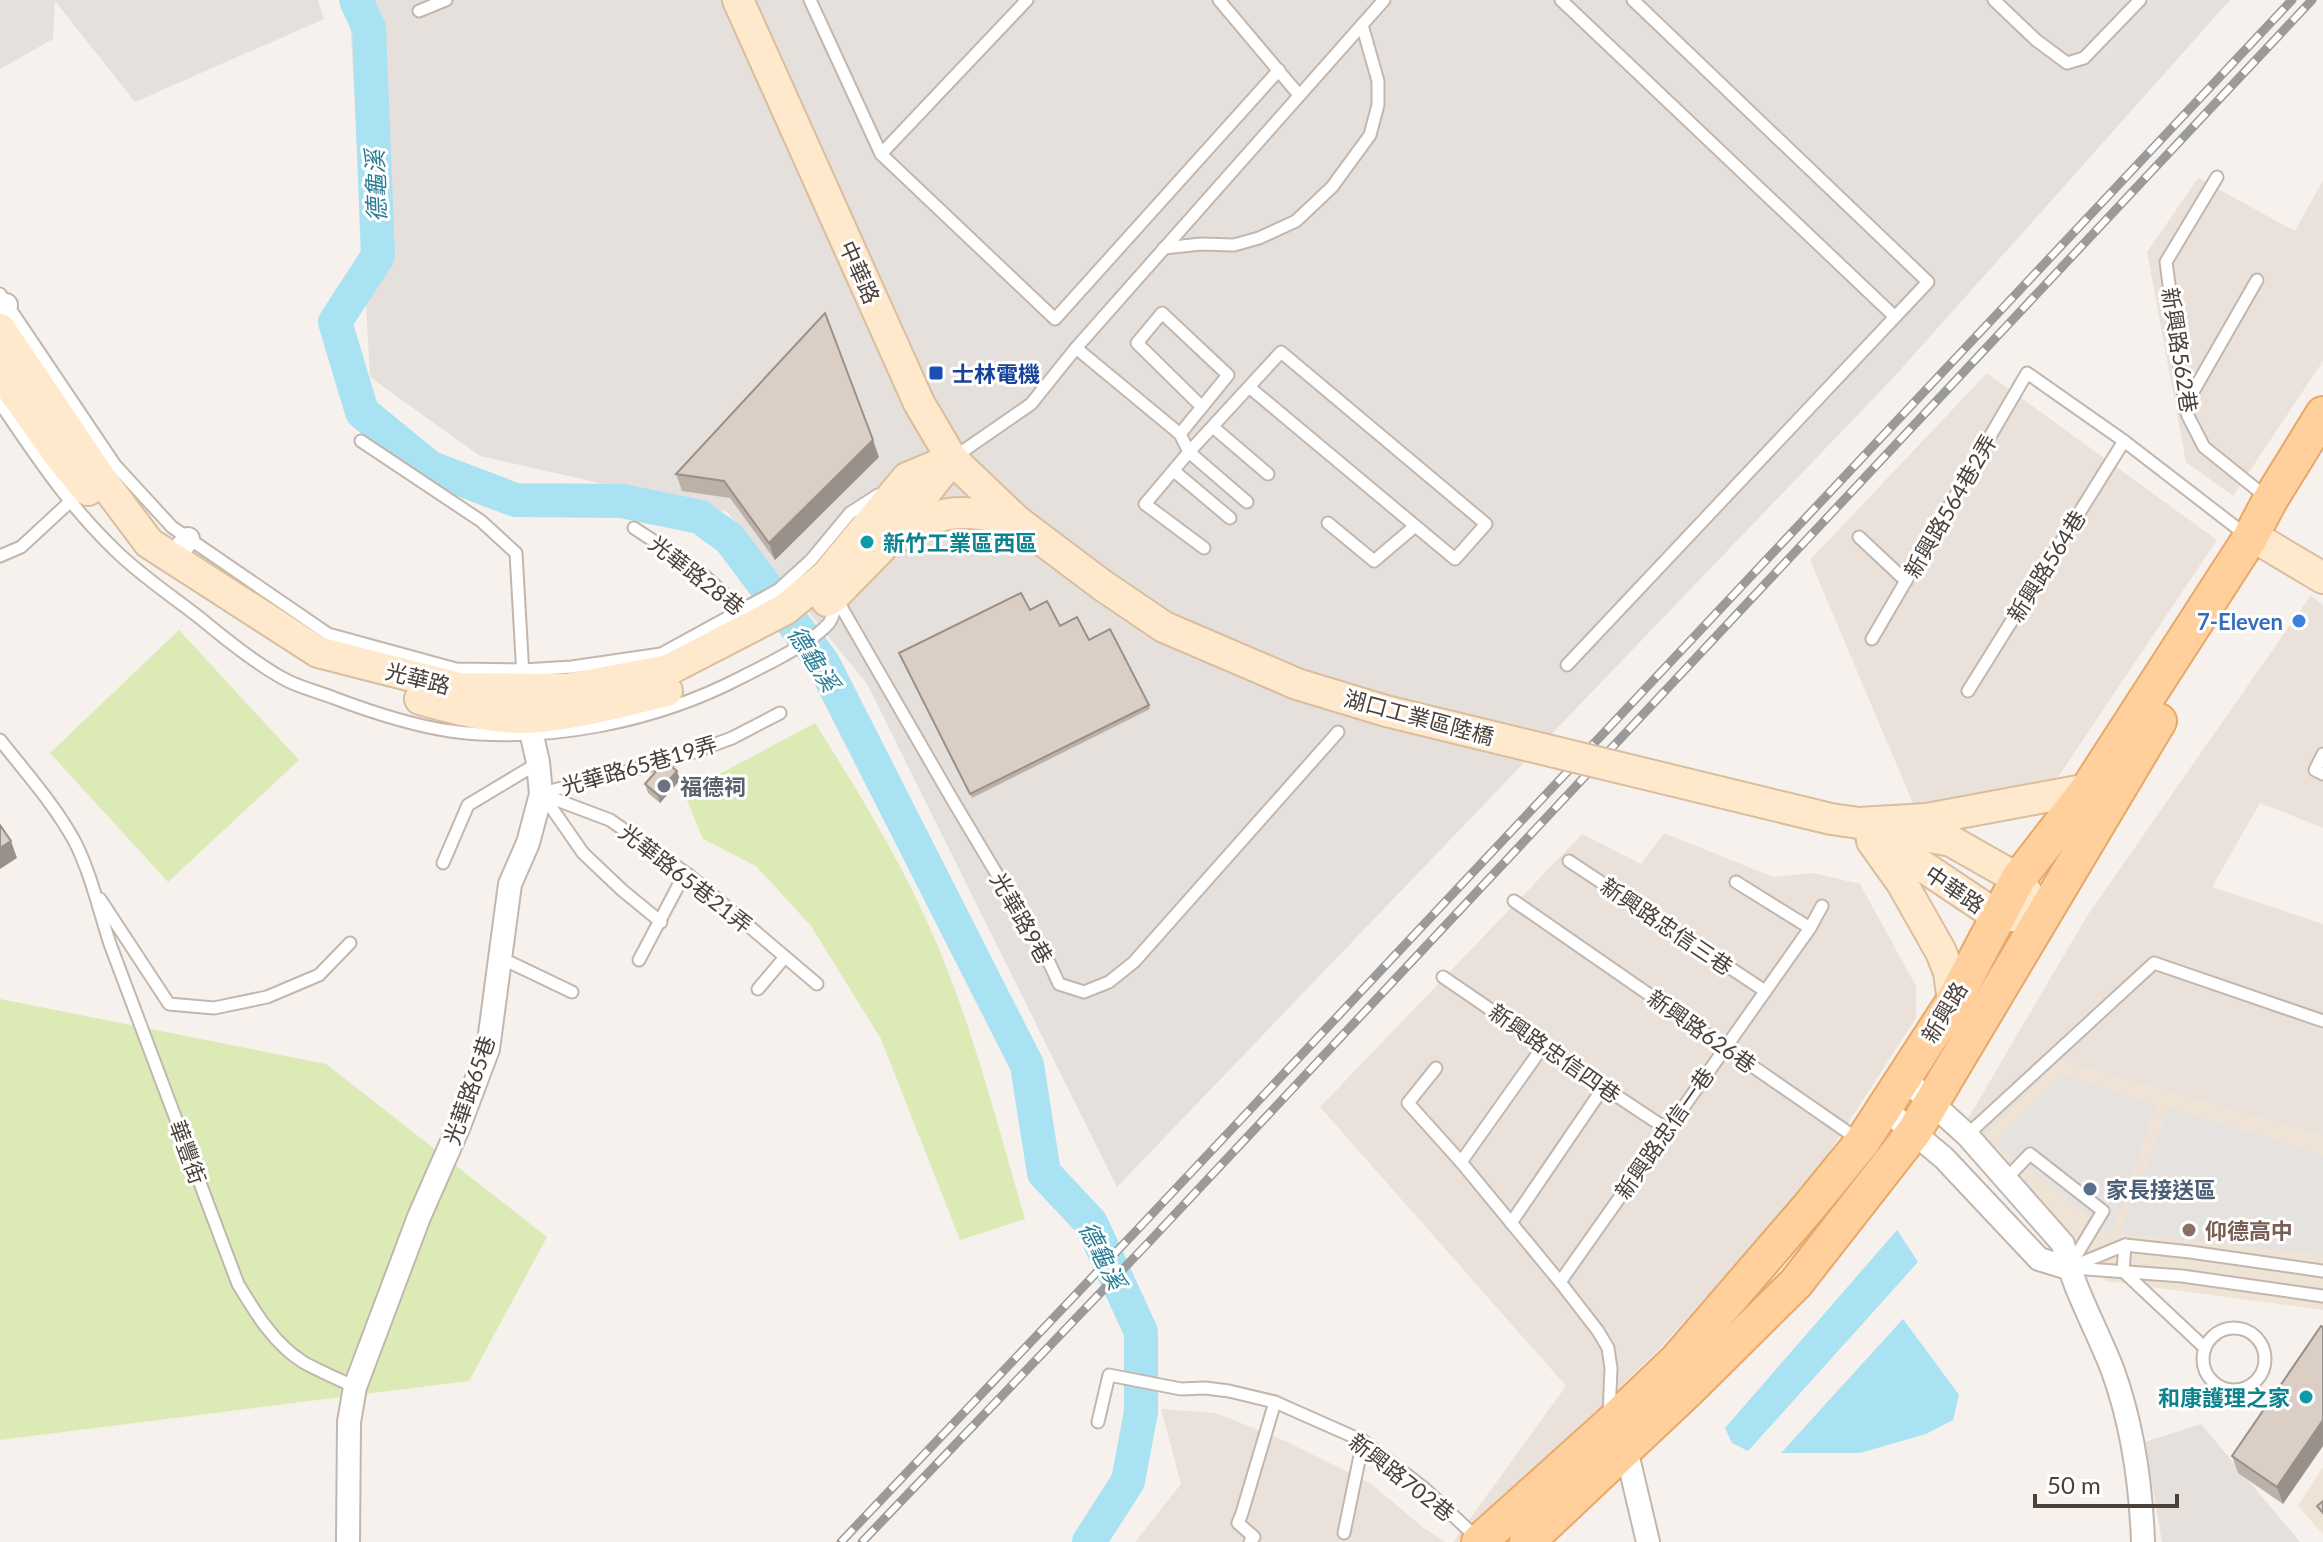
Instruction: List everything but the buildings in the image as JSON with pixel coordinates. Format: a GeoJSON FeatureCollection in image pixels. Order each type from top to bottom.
{"type":"FeatureCollection","features":[{"type":"Feature","properties":{"kind":"main road","name":"新興路"},"geometry":{"type":"LineString","coordinates":[[1527,1542],[1617,1437],[1677,1360],[1809,1207],[1876,1152],[1914,1132],[2258,541],[2270,500],[2323,414]]}},
{"type":"Feature","properties":{"kind":"main road","name":"新興路"},"geometry":{"type":"LineString","coordinates":[[1876,1152],[1883,1107],[1953,1002],[2018,879],[2088,789],[2323,446]]}},
{"type":"Feature","properties":{"kind":"main road","name":"新興路"},"geometry":{"type":"LineString","coordinates":[[1480,1541],[1617,1437]]}},
{"type":"Feature","properties":{"kind":"street","name":"中華路"},"geometry":{"type":"LineString","coordinates":[[738,0],[919,403],[952,459],[1017,521]]}},
{"type":"Feature","properties":{"kind":"street","name":"光華路"},"geometry":{"type":"LineString","coordinates":[[2,309],[93,484],[140,552],[309,667],[459,710],[526,703],[568,689],[668,670],[762,625],[835,595],[881,548],[952,459]]}},
{"type":"Feature","properties":{"kind":"street","name":"光華路"},"geometry":{"type":"LineString","coordinates":[[0,372],[62,459],[93,484],[149,543],[180,549],[318,652],[526,703]]}},
{"type":"Feature","properties":{"kind":"street","name":"光華路"},"geometry":{"type":"LineString","coordinates":[[798,611],[907,478],[952,459]]}},
{"type":"Feature","properties":{"kind":"street"},"geometry":{"type":"LineString","coordinates":[[881,548],[934,516],[977,513],[1017,521]]}},
{"type":"Feature","properties":{"kind":"street","name":"湖口工業區陸橋"},"geometry":{"type":"LineString","coordinates":[[1017,521],[1164,627],[1297,684],[1386,711],[1859,823]]}},
{"type":"Feature","properties":{"kind":"street"},"geometry":{"type":"LineString","coordinates":[[2258,541],[2323,578]]}},
{"type":"Feature","properties":{"kind":"street","name":"光華路65巷"},"geometry":{"type":"LineString","coordinates":[[355,1387],[419,1217],[459,1126],[488,1049],[510,884],[528,843],[541,794],[526,703]]}},
{"type":"Feature","properties":{"kind":"street"},"geometry":{"type":"LineString","coordinates":[[1859,823],[1927,819],[2088,789]]}},
{"type":"Feature","properties":{"kind":"street","name":"中華路"},"geometry":{"type":"LineString","coordinates":[[1859,823],[1951,841],[2018,879],[2041,916]]}},
{"type":"Feature","properties":{"kind":"street","name":"中華路"},"geometry":{"type":"LineString","coordinates":[[1859,823],[1997,916],[2041,916]]}},
{"type":"Feature","properties":{"kind":"street"},"geometry":{"type":"LineString","coordinates":[[1859,823],[1902,883],[1941,952],[1949,972],[1953,1002]]}},
{"type":"Feature","properties":{"kind":"street"},"geometry":{"type":"LineString","coordinates":[[1903,1077],[1967,1135],[2063,1244],[2068,1268],[2113,1373],[2129,1428],[2143,1542]]}},
{"type":"Feature","properties":{"kind":"street"},"geometry":{"type":"LineString","coordinates":[[1883,1107],[1944,1158],[2039,1259],[2068,1268]]}},
{"type":"Feature","properties":{"kind":"street"},"geometry":{"type":"LineString","coordinates":[[348,1542],[349,1422],[355,1387]]}},
{"type":"Feature","properties":{"kind":"street"},"geometry":{"type":"LineString","coordinates":[[1617,1437],[1648,1542]]}},
{"type":"Feature","properties":{"kind":"lane"},"geometry":{"type":"LineString","coordinates":[[419,11],[446,0]]}},
{"type":"Feature","properties":{"kind":"lane"},"geometry":{"type":"LineString","coordinates":[[810,0],[881,154],[1055,319],[1279,70]]}},
{"type":"Feature","properties":{"kind":"lane"},"geometry":{"type":"LineString","coordinates":[[881,154],[1027,0]]}},
{"type":"Feature","properties":{"kind":"lane"},"geometry":{"type":"LineString","coordinates":[[1219,0],[1299,95]]}},
{"type":"Feature","properties":{"kind":"lane"},"geometry":{"type":"LineString","coordinates":[[952,459],[1031,404],[1076,348],[1384,0]]}},
{"type":"Feature","properties":{"kind":"lane"},"geometry":{"type":"LineString","coordinates":[[1561,0],[1894,316]]}},
{"type":"Feature","properties":{"kind":"lane"},"geometry":{"type":"LineString","coordinates":[[1567,665],[1928,282],[1633,0]]}},
{"type":"Feature","properties":{"kind":"lane"},"geometry":{"type":"LineString","coordinates":[[1994,0],[2036,40],[2067,63],[2084,58],[2140,0]]}},
{"type":"Feature","properties":{"kind":"lane"},"geometry":{"type":"LineString","coordinates":[[1164,248],[1201,244],[1234,245],[1259,238],[1296,221],[1332,187],[1370,135],[1378,105],[1378,81],[1362,25]]}},
{"type":"Feature","properties":{"kind":"lane","name":"新興路562巷"},"geometry":{"type":"LineString","coordinates":[[2217,177],[2166,262],[2185,405],[2204,447],[2270,500]]}},
{"type":"Feature","properties":{"kind":"lane"},"geometry":{"type":"LineString","coordinates":[[2185,405],[2257,280]]}},
{"type":"Feature","properties":{"kind":"lane"},"geometry":{"type":"LineString","coordinates":[[1180,434],[1202,407],[1228,375],[1162,313],[1137,343],[1202,407]]}},
{"type":"Feature","properties":{"kind":"lane"},"geometry":{"type":"LineString","coordinates":[[1076,348],[1180,434],[1189,452],[1247,502]]}},
{"type":"Feature","properties":{"kind":"lane"},"geometry":{"type":"LineString","coordinates":[[1204,548],[1145,504],[1189,452],[1281,352],[1486,524],[1455,559],[1249,387]]}},
{"type":"Feature","properties":{"kind":"lane","name":"新興路564巷2弄"},"geometry":{"type":"LineString","coordinates":[[1872,639],[2027,373],[2124,441]]}},
{"type":"Feature","properties":{"kind":"lane","name":"光華路"},"geometry":{"type":"LineString","coordinates":[[0,403],[39,462],[93,484]]}},
{"type":"Feature","properties":{"kind":"lane"},"geometry":{"type":"LineString","coordinates":[[1213,427],[1268,474]]}},
{"type":"Feature","properties":{"kind":"lane"},"geometry":{"type":"LineString","coordinates":[[361,441],[481,521],[516,553],[526,703]]}},
{"type":"Feature","properties":{"kind":"lane"},"geometry":{"type":"LineString","coordinates":[[2124,441],[2258,541]]}},
{"type":"Feature","properties":{"kind":"lane","name":"新興路564巷"},"geometry":{"type":"LineString","coordinates":[[1968,691],[2124,441]]}},
{"type":"Feature","properties":{"kind":"lane"},"geometry":{"type":"LineString","coordinates":[[1174,471],[1230,518]]}},
{"type":"Feature","properties":{"kind":"lane"},"geometry":{"type":"LineString","coordinates":[[0,556],[21,547],[93,484]]}},
{"type":"Feature","properties":{"kind":"lane"},"geometry":{"type":"LineString","coordinates":[[1328,523],[1374,561],[1414,527]]}},
{"type":"Feature","properties":{"kind":"lane","name":"光華路28巷"},"geometry":{"type":"LineString","coordinates":[[634,528],[698,570],[762,625]]}},
{"type":"Feature","properties":{"kind":"lane"},"geometry":{"type":"LineString","coordinates":[[1859,537],[1906,581]]}},
{"type":"Feature","properties":{"kind":"lane","name":"光華路9巷"},"geometry":{"type":"LineString","coordinates":[[835,595],[842,612],[1048,960],[1059,984],[1084,992],[1109,982],[1134,962],[1338,732]]}},
{"type":"Feature","properties":{"kind":"lane","name":"光華路"},"geometry":{"type":"LineString","coordinates":[[526,703],[630,720],[671,709],[720,689],[762,625]]}},
{"type":"Feature","properties":{"kind":"lane","name":"光華路65巷19弄"},"geometry":{"type":"LineString","coordinates":[[541,794],[675,759],[732,738],[780,713]]}},
{"type":"Feature","properties":{"kind":"lane","name":"華豐街"},"geometry":{"type":"LineString","coordinates":[[0,740],[57,814],[75,843],[238,1284],[277,1340],[301,1360],[355,1387]]}},
{"type":"Feature","properties":{"kind":"lane"},"geometry":{"type":"LineString","coordinates":[[2323,754],[2315,770],[2323,774]]}},
{"type":"Feature","properties":{"kind":"lane"},"geometry":{"type":"LineString","coordinates":[[443,863],[468,805],[538,762]]}},
{"type":"Feature","properties":{"kind":"lane"},"geometry":{"type":"LineString","coordinates":[[541,794],[583,853],[661,922]]}},
{"type":"Feature","properties":{"kind":"lane","name":"光華路65巷21弄"},"geometry":{"type":"LineString","coordinates":[[541,794],[610,820],[685,873],[817,984]]}},
{"type":"Feature","properties":{"kind":"lane","name":"新興路忠信三巷"},"geometry":{"type":"LineString","coordinates":[[1569,861],[1765,991]]}},
{"type":"Feature","properties":{"kind":"lane"},"geometry":{"type":"LineString","coordinates":[[639,960],[685,873]]}},
{"type":"Feature","properties":{"kind":"lane"},"geometry":{"type":"LineString","coordinates":[[1736,882],[1810,928]]}},
{"type":"Feature","properties":{"kind":"lane"},"geometry":{"type":"LineString","coordinates":[[93,888],[169,1004],[214,1008],[267,997],[319,975],[350,943]]}},
{"type":"Feature","properties":{"kind":"lane","name":"新興路626巷"},"geometry":{"type":"LineString","coordinates":[[1514,901],[1876,1152]]}},
{"type":"Feature","properties":{"kind":"lane","name":"新興路忠信一巷"},"geometry":{"type":"LineString","coordinates":[[1560,1282],[1810,928],[1822,906]]}},
{"type":"Feature","properties":{"kind":"lane"},"geometry":{"type":"LineString","coordinates":[[758,989],[785,957]]}},
{"type":"Feature","properties":{"kind":"lane"},"geometry":{"type":"LineString","coordinates":[[501,958],[572,992]]}},
{"type":"Feature","properties":{"kind":"lane"},"geometry":{"type":"LineString","coordinates":[[1967,1135],[2154,963],[2323,1021]]}},
{"type":"Feature","properties":{"kind":"lane","name":"新興路忠信四巷"},"geometry":{"type":"LineString","coordinates":[[1443,977],[1667,1129]]}},
{"type":"Feature","properties":{"kind":"lane"},"geometry":{"type":"LineString","coordinates":[[1461,1162],[1544,1045]]}},
{"type":"Feature","properties":{"kind":"lane"},"geometry":{"type":"LineString","coordinates":[[1436,1068],[1408,1103],[1560,1282],[1608,1348],[1617,1437]]}},
{"type":"Feature","properties":{"kind":"lane"},"geometry":{"type":"LineString","coordinates":[[1511,1223],[1603,1088]]}},
{"type":"Feature","properties":{"kind":"lane"},"geometry":{"type":"LineString","coordinates":[[2006,1179],[2030,1154],[2103,1211],[2068,1268]]}},
{"type":"Feature","properties":{"kind":"lane"},"geometry":{"type":"LineString","coordinates":[[2068,1268],[2125,1245],[2323,1271]]}},
{"type":"Feature","properties":{"kind":"lane"},"geometry":{"type":"LineString","coordinates":[[2123,1271],[2125,1245]]}},
{"type":"Feature","properties":{"kind":"lane"},"geometry":{"type":"LineString","coordinates":[[2068,1268],[2182,1276],[2323,1296]]}},
{"type":"Feature","properties":{"kind":"lane"},"geometry":{"type":"LineString","coordinates":[[2123,1271],[2205,1348],[2205,1368],[2210,1377],[2225,1388],[2244,1388],[2259,1377],[2264,1368],[2263,1347],[2249,1332],[2240,1328],[2219,1332],[2205,1348]]}},
{"type":"Feature","properties":{"kind":"lane","name":"新興路702巷"},"geometry":{"type":"LineString","coordinates":[[1098,1422],[1109,1375],[1181,1389],[1229,1391],[1275,1402],[1363,1441],[1425,1489],[1480,1541]]}},
{"type":"Feature","properties":{"kind":"lane"},"geometry":{"type":"LineString","coordinates":[[1252,1540],[1238,1523],[1275,1402]]}},
{"type":"Feature","properties":{"kind":"lane"},"geometry":{"type":"LineString","coordinates":[[1344,1533],[1363,1441]]}},
{"type":"Feature","properties":{"kind":"shaded area"},"geometry":{"type":"Polygon","coordinates":[[[0,0],[318,0],[324,19],[135,102],[55,1],[53,39],[0,69],[0,0]]]}},
{"type":"Feature","properties":{"kind":"shaded area"},"geometry":{"type":"Polygon","coordinates":[[[349,0],[2230,0],[1894,377],[1117,1187],[867,684],[727,512],[480,456],[370,377],[349,0]]]}},
{"type":"Feature","properties":{"kind":"shaded area"},"geometry":{"type":"Polygon","coordinates":[[[2145,0],[2165,0],[2087,83],[2078,72],[2145,0]]]}},
{"type":"Feature","properties":{"kind":"shaded area"},"geometry":{"type":"Polygon","coordinates":[[[2198,178],[2295,231],[2323,180],[2323,361],[2233,496],[2186,462],[2147,252],[2198,178]]]}},
{"type":"Feature","properties":{"kind":"shaded area"},"geometry":{"type":"Polygon","coordinates":[[[1987,373],[2217,540],[2050,789],[1915,808],[1810,560],[1987,373]]]}},
{"type":"Feature","properties":{"kind":"shaded area"},"geometry":{"type":"Polygon","coordinates":[[[2311,595],[2323,606],[2323,828],[2260,803],[2212,887],[2323,924],[2323,1136],[2060,1061],[1976,1148],[1956,1135],[2087,916],[2311,595]]]}},
{"type":"Feature","properties":{"kind":"shaded area"},"geometry":{"type":"Polygon","coordinates":[[[1664,833],[1773,877],[1813,873],[1860,884],[1916,986],[1916,1018],[1813,1177],[1662,1346],[1463,1542],[1453,1542],[1566,1386],[1320,1107],[1582,834],[1641,864],[1664,833]]]}},
{"type":"Feature","properties":{"kind":"shaded area","name":"仰德高中"},"geometry":{"type":"Polygon","coordinates":[[[2060,1061],[2323,1136],[2323,1310],[2106,1281],[1976,1148],[2060,1061]]]}},
{"type":"Feature","properties":{"kind":"shaded area","name":"家長接送區"},"geometry":{"type":"Polygon","coordinates":[[[2063,1074],[2156,1105],[2112,1234],[1993,1144],[2063,1074]]]}},
{"type":"Feature","properties":{"kind":"shaded area"},"geometry":{"type":"Polygon","coordinates":[[[2169,1108],[2323,1155],[2323,1255],[2120,1233],[2169,1108]]]}},
{"type":"Feature","properties":{"kind":"shaded area"},"geometry":{"type":"Polygon","coordinates":[[[1161,1409],[1216,1413],[1283,1440],[1370,1483],[1445,1542],[1135,1542],[1181,1484],[1161,1409]]]}},
{"type":"Feature","properties":{"kind":"shaded area"},"geometry":{"type":"Polygon","coordinates":[[[2201,1424],[2300,1542],[2162,1542],[2145,1442],[2201,1424]]]}},
{"type":"Feature","properties":{"kind":"shaded area"},"geometry":{"type":"Polygon","coordinates":[[[2323,1467],[2323,1534],[2298,1506],[2323,1467]]]}},
{"type":"Feature","properties":{"kind":"green space"},"geometry":{"type":"Polygon","coordinates":[[[179,630],[299,760],[168,882],[50,753],[179,630]]]}},
{"type":"Feature","properties":{"kind":"green space"},"geometry":{"type":"Polygon","coordinates":[[[815,723],[893,853],[933,935],[972,1040],[1025,1219],[960,1240],[881,1039],[811,926],[756,866],[703,839],[684,793],[815,723]]]}},
{"type":"Feature","properties":{"kind":"green space"},"geometry":{"type":"Polygon","coordinates":[[[0,999],[326,1064],[547,1237],[469,1381],[0,1440],[0,999]]]}},
{"type":"Feature","properties":{"kind":"water"},"geometry":{"type":"Polygon","coordinates":[[[1897,1230],[1918,1262],[1748,1451],[1732,1443],[1725,1428],[1897,1230]]]}},
{"type":"Feature","properties":{"kind":"water"},"geometry":{"type":"Polygon","coordinates":[[[1903,1319],[1959,1395],[1953,1420],[1926,1434],[1860,1453],[1781,1453],[1903,1319]]]}},
{"type":"Feature","properties":{"kind":"waterway","name":"德龜溪"},"geometry":{"type":"LineString","coordinates":[[356,0],[369,28],[378,256],[335,322],[362,412],[429,467],[515,500],[622,501],[700,517],[730,539],[823,663],[1027,1065],[1044,1173],[1091,1223],[1141,1332],[1141,1412],[1128,1481],[1089,1542]]}},
{"type":"Feature","properties":{"kind":"railway"},"geometry":{"type":"LineString","coordinates":[[841,1542],[2292,0]]}},
{"type":"Feature","properties":{"kind":"railway"},"geometry":{"type":"LineString","coordinates":[[862,1542],[1149,1242],[2312,0]]}},
{"type":"Feature","properties":{"kind":"place","name":"士林電機"},"geometry":{"type":"Point","coordinates":[936,373]}},
{"type":"Feature","properties":{"kind":"place","name":"新竹工業區西區"},"geometry":{"type":"Point","coordinates":[867,542]}},
{"type":"Feature","properties":{"kind":"place","name":"7-Eleven"},"geometry":{"type":"Point","coordinates":[2299,621]}},
{"type":"Feature","properties":{"kind":"place","name":"福德祠"},"geometry":{"type":"Point","coordinates":[664,786]}},
{"type":"Feature","properties":{"kind":"place","name":"家長接送區"},"geometry":{"type":"Point","coordinates":[2090,1189]}},
{"type":"Feature","properties":{"kind":"place","name":"仰德高中"},"geometry":{"type":"Point","coordinates":[2189,1230]}},
{"type":"Feature","properties":{"kind":"place","name":"和康護理之家"},"geometry":{"type":"Point","coordinates":[2306,1397]}}]}
